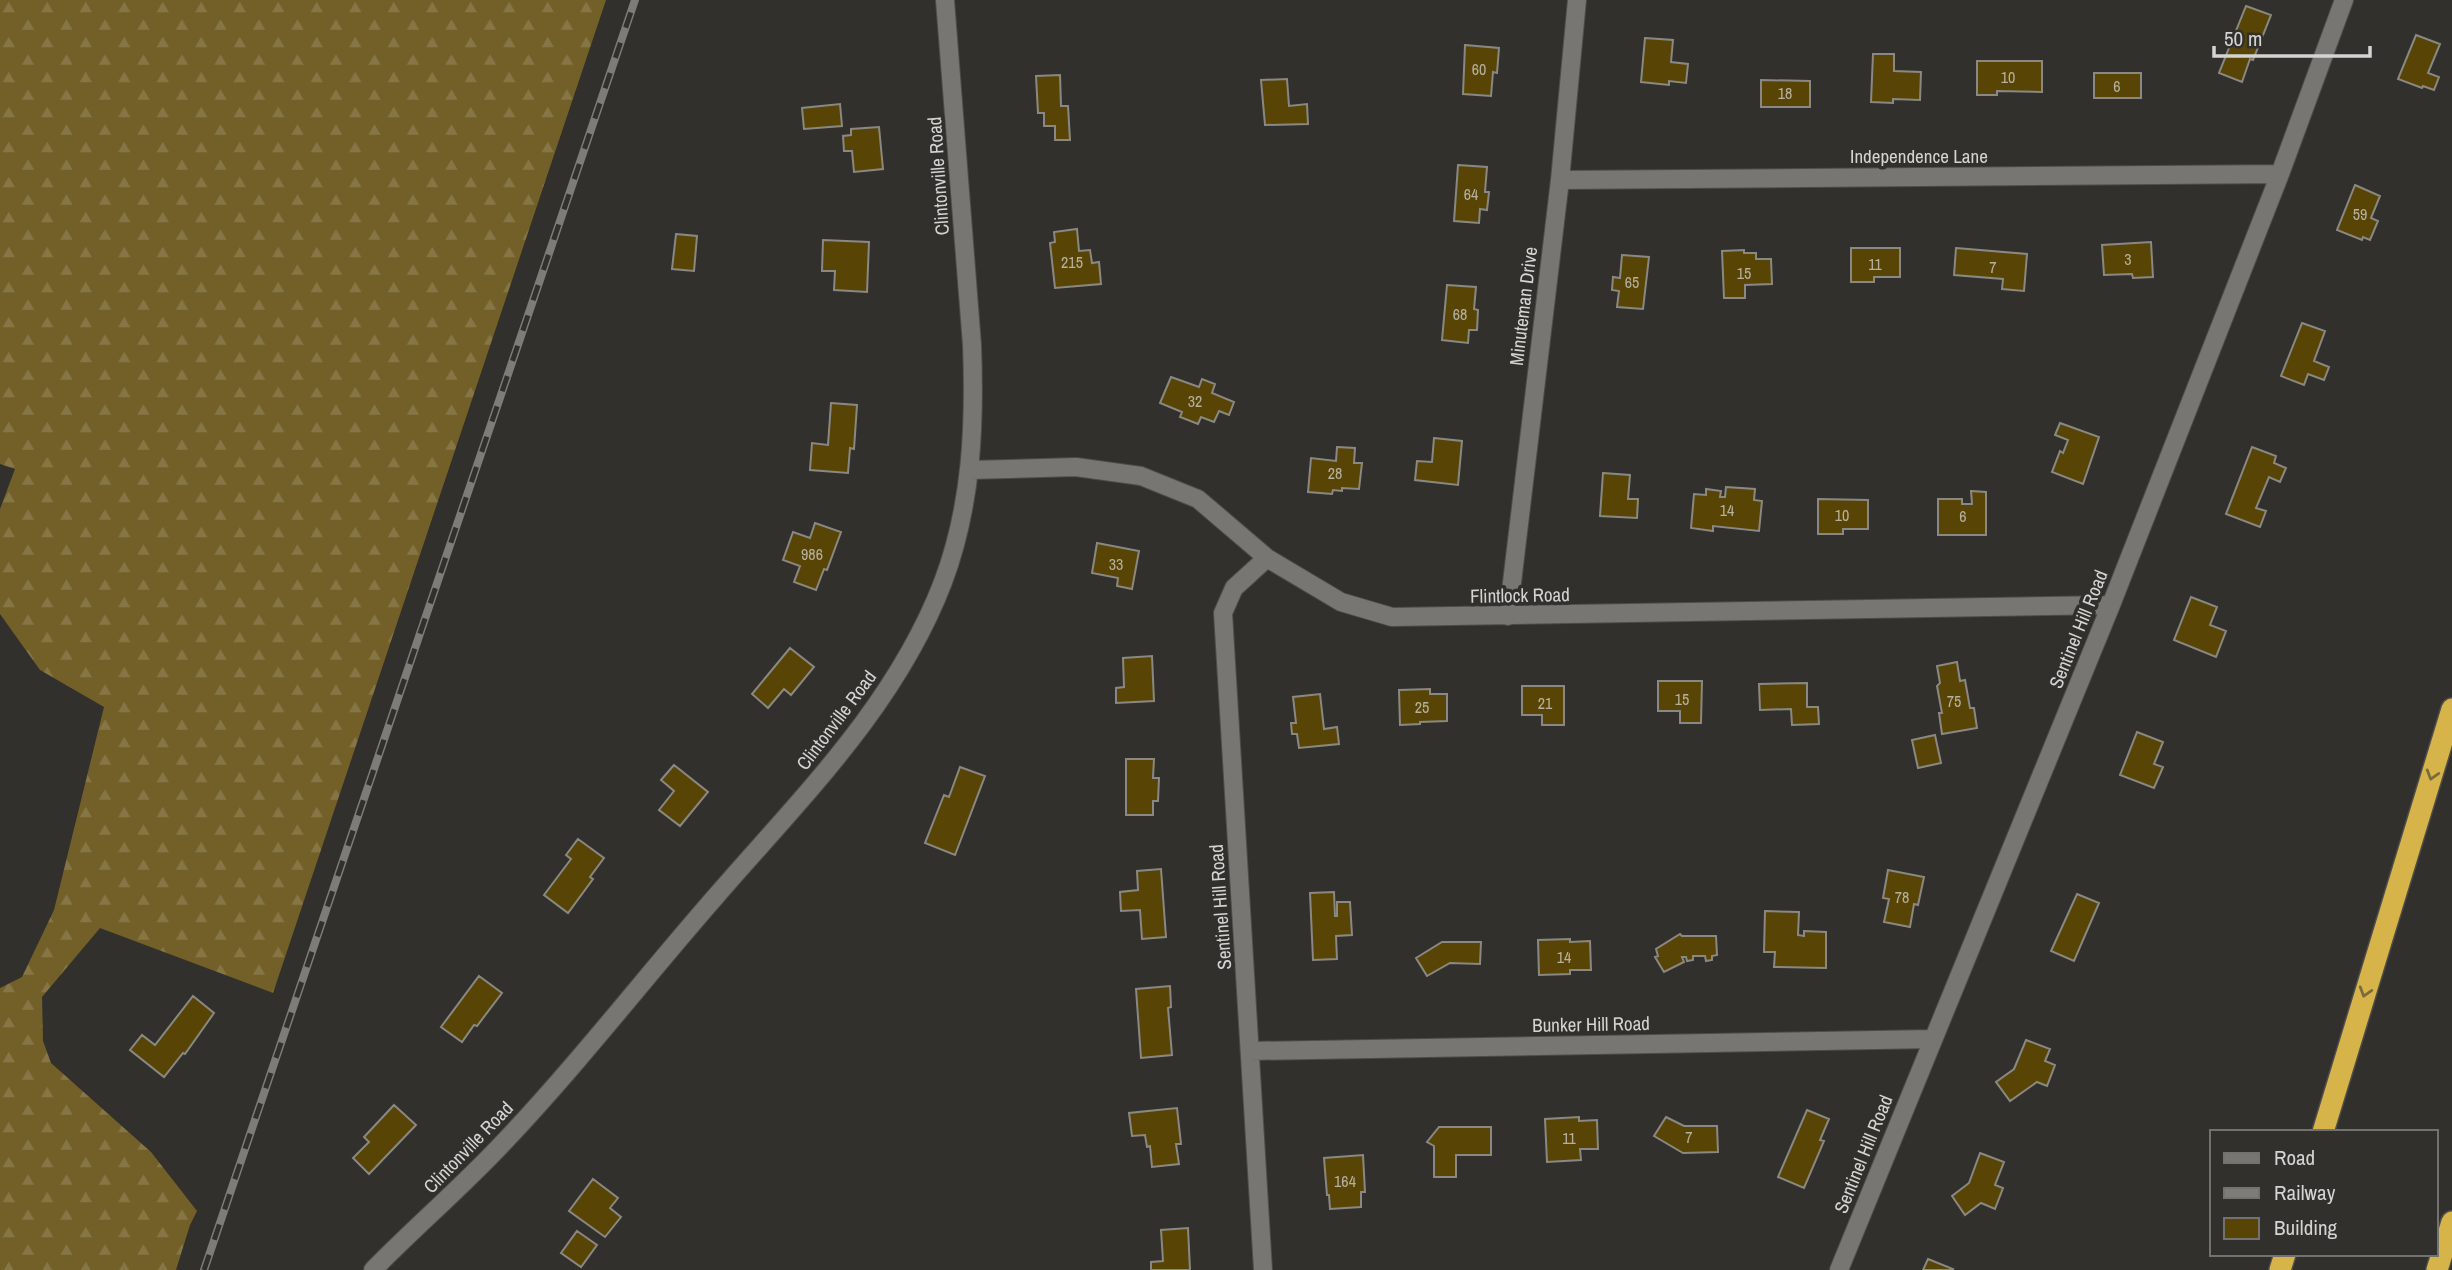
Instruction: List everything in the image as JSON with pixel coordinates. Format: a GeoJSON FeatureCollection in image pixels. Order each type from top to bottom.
{"type":"FeatureCollection","features":[{"type":"Feature","properties":{"kind":"highway"},"geometry":{"type":"LineString","coordinates":[[2324,1130],[2452,709]]}},
{"type":"Feature","properties":{"kind":"highway"},"geometry":{"type":"LineString","coordinates":[[2437,1270],[2452,1222]]}},
{"type":"Feature","properties":{"kind":"street","name":"Clintonville Road"},"geometry":{"type":"LineString","coordinates":[[373,1270],[503,1143],[560,1080],[865,724],[920,634],[939,592],[957,535],[970,470],[974,400],[945,0]]}},
{"type":"Feature","properties":{"kind":"street","name":"Minuteman Drive"},"geometry":{"type":"LineString","coordinates":[[1508,616],[1560,180],[1577,0]]}},
{"type":"Feature","properties":{"kind":"street","name":"Sentinel Hill Road"},"geometry":{"type":"LineString","coordinates":[[1839,1270],[2111,605],[2280,174],[2344,0]]}},
{"type":"Feature","properties":{"kind":"street","name":"Independence Lane"},"geometry":{"type":"LineString","coordinates":[[1560,180],[2280,174]]}},
{"type":"Feature","properties":{"kind":"street","name":"Flintlock Road"},"geometry":{"type":"LineString","coordinates":[[970,470],[1076,467],[1141,476],[1198,499],[1267,558],[1341,602],[1392,617],[2111,605]]}},
{"type":"Feature","properties":{"kind":"street","name":"Sentinel Hill Road"},"geometry":{"type":"LineString","coordinates":[[1263,1270],[1223,613],[1234,588],[1267,558]]}},
{"type":"Feature","properties":{"kind":"street","name":"Bunker Hill Road"},"geometry":{"type":"LineString","coordinates":[[1250,1051],[1932,1039]]}},
{"type":"Feature","properties":{"kind":"green space"},"geometry":{"type":"Polygon","coordinates":[[[0,0],[606,0],[273,993],[100,928],[42,997],[43,1041],[51,1063],[151,1152],[197,1211],[176,1270],[0,1270],[0,988],[22,977],[54,910],[104,707],[40,670],[0,614],[0,509],[15,469],[0,464],[0,0]]]}},
{"type":"Feature","properties":{"kind":"building"},"geometry":{"type":"Polygon","coordinates":[[[2246,6],[2271,15],[2242,82],[2219,73],[2246,6]]]}},
{"type":"Feature","properties":{"kind":"building"},"geometry":{"type":"Polygon","coordinates":[[[2416,35],[2440,44],[2428,73],[2439,77],[2434,90],[2398,79],[2416,35]]]}},
{"type":"Feature","properties":{"kind":"building"},"geometry":{"type":"Polygon","coordinates":[[[1645,38],[1673,40],[1671,62],[1688,64],[1686,83],[1669,81],[1669,85],[1641,82],[1645,38]]]}},
{"type":"Feature","properties":{"kind":"building"},"geometry":{"type":"Polygon","coordinates":[[[1465,45],[1499,48],[1497,73],[1493,72],[1491,96],[1463,94],[1465,45]]]}},
{"type":"Feature","properties":{"kind":"building"},"geometry":{"type":"Polygon","coordinates":[[[1873,54],[1894,54],[1894,71],[1921,72],[1920,100],[1893,99],[1893,103],[1871,102],[1873,54]]]}},
{"type":"Feature","properties":{"kind":"building"},"geometry":{"type":"Polygon","coordinates":[[[1977,61],[2042,61],[2042,92],[1997,91],[1997,95],[1977,95],[1977,61]]]}},
{"type":"Feature","properties":{"kind":"building"},"geometry":{"type":"Polygon","coordinates":[[[2094,73],[2141,73],[2141,98],[2094,98],[2094,73]]]}},
{"type":"Feature","properties":{"kind":"building"},"geometry":{"type":"Polygon","coordinates":[[[1060,75],[1061,106],[1068,106],[1070,140],[1055,140],[1055,126],[1044,126],[1044,113],[1038,113],[1036,76],[1060,75]]]}},
{"type":"Feature","properties":{"kind":"building"},"geometry":{"type":"Polygon","coordinates":[[[1287,79],[1289,106],[1307,104],[1308,124],[1265,125],[1261,80],[1287,79]]]}},
{"type":"Feature","properties":{"kind":"building"},"geometry":{"type":"Polygon","coordinates":[[[1761,80],[1810,81],[1810,107],[1761,107],[1761,80]]]}},
{"type":"Feature","properties":{"kind":"building"},"geometry":{"type":"Polygon","coordinates":[[[840,104],[842,126],[804,129],[802,108],[840,104]]]}},
{"type":"Feature","properties":{"kind":"building"},"geometry":{"type":"Polygon","coordinates":[[[879,127],[883,169],[854,172],[852,151],[844,151],[843,136],[851,135],[851,129],[879,127]]]}},
{"type":"Feature","properties":{"kind":"building"},"geometry":{"type":"Polygon","coordinates":[[[1458,165],[1487,167],[1487,210],[1480,209],[1479,223],[1454,221],[1458,165]]]}},
{"type":"Feature","properties":{"kind":"building"},"geometry":{"type":"Polygon","coordinates":[[[2355,185],[2380,196],[2371,218],[2378,221],[2370,240],[2363,237],[2362,240],[2337,230],[2355,185]]]}},
{"type":"Feature","properties":{"kind":"building"},"geometry":{"type":"Polygon","coordinates":[[[1077,229],[1079,251],[1090,250],[1092,263],[1099,262],[1101,284],[1055,288],[1050,243],[1055,242],[1054,232],[1077,229]]]}},
{"type":"Feature","properties":{"kind":"building"},"geometry":{"type":"Polygon","coordinates":[[[676,234],[697,236],[694,271],[672,269],[676,234]]]}},
{"type":"Feature","properties":{"kind":"building"},"geometry":{"type":"Polygon","coordinates":[[[823,240],[869,242],[867,292],[834,290],[835,271],[822,271],[823,240]]]}},
{"type":"Feature","properties":{"kind":"building"},"geometry":{"type":"Polygon","coordinates":[[[2151,242],[2153,277],[2133,278],[2132,274],[2104,275],[2102,245],[2151,242]]]}},
{"type":"Feature","properties":{"kind":"building"},"geometry":{"type":"Polygon","coordinates":[[[1851,248],[1900,248],[1900,277],[1874,277],[1874,282],[1851,282],[1851,248]]]}},
{"type":"Feature","properties":{"kind":"building"},"geometry":{"type":"Polygon","coordinates":[[[1956,248],[2027,254],[2024,291],[2002,289],[2003,279],[1954,275],[1956,248]]]}},
{"type":"Feature","properties":{"kind":"building"},"geometry":{"type":"Polygon","coordinates":[[[1744,250],[1744,253],[1756,253],[1756,259],[1771,259],[1772,284],[1745,285],[1745,298],[1724,298],[1722,251],[1744,250]]]}},
{"type":"Feature","properties":{"kind":"building"},"geometry":{"type":"Polygon","coordinates":[[[1622,255],[1649,257],[1643,309],[1617,307],[1619,291],[1612,290],[1613,277],[1620,278],[1622,255]]]}},
{"type":"Feature","properties":{"kind":"building"},"geometry":{"type":"Polygon","coordinates":[[[1447,285],[1476,287],[1474,309],[1478,310],[1477,330],[1469,330],[1468,343],[1442,340],[1447,285]]]}},
{"type":"Feature","properties":{"kind":"building"},"geometry":{"type":"Polygon","coordinates":[[[2302,323],[2325,331],[2314,361],[2329,367],[2324,380],[2308,374],[2304,385],[2281,376],[2302,323]]]}},
{"type":"Feature","properties":{"kind":"building"},"geometry":{"type":"Polygon","coordinates":[[[1171,377],[1199,387],[1202,379],[1215,384],[1212,393],[1234,402],[1229,415],[1219,411],[1214,422],[1201,417],[1198,424],[1180,417],[1182,412],[1160,403],[1171,377]]]}},
{"type":"Feature","properties":{"kind":"building"},"geometry":{"type":"Polygon","coordinates":[[[831,403],[857,405],[854,449],[850,448],[848,473],[810,470],[812,443],[828,445],[831,403]]]}},
{"type":"Feature","properties":{"kind":"building"},"geometry":{"type":"Polygon","coordinates":[[[2060,423],[2099,437],[2083,484],[2052,472],[2060,451],[2063,453],[2068,440],[2055,435],[2060,423]]]}},
{"type":"Feature","properties":{"kind":"building"},"geometry":{"type":"Polygon","coordinates":[[[1434,438],[1462,441],[1458,485],[1415,480],[1417,461],[1432,462],[1434,438]]]}},
{"type":"Feature","properties":{"kind":"building"},"geometry":{"type":"Polygon","coordinates":[[[1337,447],[1355,448],[1354,463],[1362,463],[1359,489],[1342,488],[1342,491],[1333,490],[1332,494],[1308,492],[1311,458],[1336,461],[1337,447]]]}},
{"type":"Feature","properties":{"kind":"building"},"geometry":{"type":"Polygon","coordinates":[[[2252,447],[2276,456],[2274,463],[2286,468],[2280,482],[2269,477],[2256,508],[2266,511],[2260,527],[2226,514],[2252,447]]]}},
{"type":"Feature","properties":{"kind":"building"},"geometry":{"type":"Polygon","coordinates":[[[1603,473],[1630,475],[1628,499],[1638,499],[1637,518],[1600,516],[1603,473]]]}},
{"type":"Feature","properties":{"kind":"building"},"geometry":{"type":"Polygon","coordinates":[[[1726,487],[1755,489],[1754,500],[1762,501],[1759,531],[1713,526],[1713,531],[1691,528],[1694,494],[1706,495],[1706,489],[1721,491],[1720,497],[1725,497],[1726,487]]]}},
{"type":"Feature","properties":{"kind":"building"},"geometry":{"type":"Polygon","coordinates":[[[1971,491],[1986,492],[1986,535],[1938,535],[1938,499],[1962,499],[1962,504],[1972,504],[1971,491]]]}},
{"type":"Feature","properties":{"kind":"building"},"geometry":{"type":"Polygon","coordinates":[[[1818,499],[1868,500],[1868,529],[1843,529],[1843,534],[1818,534],[1818,499]]]}},
{"type":"Feature","properties":{"kind":"building"},"geometry":{"type":"Polygon","coordinates":[[[815,523],[841,532],[827,570],[824,569],[816,590],[794,582],[800,566],[783,560],[793,532],[810,538],[815,523]]]}},
{"type":"Feature","properties":{"kind":"building"},"geometry":{"type":"Polygon","coordinates":[[[1097,543],[1139,551],[1132,589],[1117,586],[1118,578],[1092,573],[1097,543]]]}},
{"type":"Feature","properties":{"kind":"building"},"geometry":{"type":"Polygon","coordinates":[[[2191,597],[2217,607],[2210,625],[2226,631],[2216,657],[2174,640],[2191,597]]]}},
{"type":"Feature","properties":{"kind":"building"},"geometry":{"type":"Polygon","coordinates":[[[790,648],[814,667],[791,695],[784,689],[768,708],[752,694],[790,648]]]}},
{"type":"Feature","properties":{"kind":"building"},"geometry":{"type":"Polygon","coordinates":[[[1152,656],[1154,701],[1116,703],[1116,688],[1124,687],[1123,658],[1152,656]]]}},
{"type":"Feature","properties":{"kind":"building"},"geometry":{"type":"Polygon","coordinates":[[[1957,662],[1960,681],[1965,680],[1970,708],[1974,708],[1977,728],[1942,734],[1937,666],[1957,662]]]}},
{"type":"Feature","properties":{"kind":"building"},"geometry":{"type":"Polygon","coordinates":[[[1658,681],[1702,681],[1701,723],[1680,723],[1680,711],[1658,711],[1658,681]]]}},
{"type":"Feature","properties":{"kind":"building"},"geometry":{"type":"Polygon","coordinates":[[[1807,683],[1807,707],[1818,707],[1819,724],[1792,725],[1791,709],[1760,710],[1759,684],[1807,683]]]}},
{"type":"Feature","properties":{"kind":"building"},"geometry":{"type":"Polygon","coordinates":[[[1522,686],[1564,686],[1564,725],[1542,725],[1542,715],[1522,715],[1522,686]]]}},
{"type":"Feature","properties":{"kind":"building"},"geometry":{"type":"Polygon","coordinates":[[[1430,689],[1430,694],[1447,694],[1447,721],[1400,725],[1399,690],[1430,689]]]}},
{"type":"Feature","properties":{"kind":"building"},"geometry":{"type":"Polygon","coordinates":[[[1320,694],[1324,729],[1337,727],[1339,744],[1299,748],[1297,734],[1292,734],[1291,723],[1296,723],[1293,697],[1320,694]]]}},
{"type":"Feature","properties":{"kind":"building"},"geometry":{"type":"Polygon","coordinates":[[[2137,732],[2163,742],[2154,764],[2163,767],[2154,788],[2120,775],[2137,732]]]}},
{"type":"Feature","properties":{"kind":"building"},"geometry":{"type":"Polygon","coordinates":[[[1935,735],[1941,763],[1918,768],[1912,740],[1935,735]]]}},
{"type":"Feature","properties":{"kind":"building"},"geometry":{"type":"Polygon","coordinates":[[[1126,759],[1154,759],[1153,778],[1159,778],[1158,801],[1153,801],[1153,815],[1126,815],[1126,759]]]}},
{"type":"Feature","properties":{"kind":"building"},"geometry":{"type":"Polygon","coordinates":[[[674,765],[708,792],[680,826],[659,810],[674,791],[661,780],[674,765]]]}},
{"type":"Feature","properties":{"kind":"building"},"geometry":{"type":"Polygon","coordinates":[[[960,767],[985,776],[955,855],[925,843],[944,795],[949,797],[960,767]]]}},
{"type":"Feature","properties":{"kind":"building"},"geometry":{"type":"Polygon","coordinates":[[[578,839],[604,858],[590,877],[593,879],[568,913],[544,895],[571,859],[566,855],[578,839]]]}},
{"type":"Feature","properties":{"kind":"building"},"geometry":{"type":"Polygon","coordinates":[[[1161,869],[1166,937],[1142,939],[1140,910],[1121,911],[1120,892],[1138,890],[1137,871],[1161,869]]]}},
{"type":"Feature","properties":{"kind":"building"},"geometry":{"type":"Polygon","coordinates":[[[1888,870],[1924,877],[1918,905],[1914,904],[1910,927],[1884,922],[1889,899],[1883,898],[1888,870]]]}},
{"type":"Feature","properties":{"kind":"building"},"geometry":{"type":"Polygon","coordinates":[[[1334,892],[1335,916],[1337,902],[1350,902],[1352,935],[1336,936],[1337,959],[1313,960],[1310,893],[1334,892]]]}},
{"type":"Feature","properties":{"kind":"building"},"geometry":{"type":"Polygon","coordinates":[[[2077,894],[2099,903],[2074,961],[2051,951],[2077,894]]]}},
{"type":"Feature","properties":{"kind":"building"},"geometry":{"type":"Polygon","coordinates":[[[1765,911],[1799,912],[1798,935],[1804,936],[1804,931],[1826,932],[1826,968],[1774,967],[1775,952],[1764,952],[1765,911]]]}},
{"type":"Feature","properties":{"kind":"building"},"geometry":{"type":"Polygon","coordinates":[[[1680,934],[1716,936],[1717,955],[1706,961],[1705,956],[1693,956],[1693,960],[1687,961],[1686,957],[1682,957],[1684,962],[1664,972],[1655,957],[1658,956],[1656,949],[1680,934]]]}},
{"type":"Feature","properties":{"kind":"building"},"geometry":{"type":"Polygon","coordinates":[[[1570,939],[1570,942],[1590,941],[1591,970],[1539,975],[1538,940],[1570,939]]]}},
{"type":"Feature","properties":{"kind":"building"},"geometry":{"type":"Polygon","coordinates":[[[1442,942],[1481,942],[1480,964],[1450,963],[1427,976],[1416,958],[1442,942]]]}},
{"type":"Feature","properties":{"kind":"building"},"geometry":{"type":"Polygon","coordinates":[[[479,976],[502,993],[462,1042],[441,1027],[479,976]]]}},
{"type":"Feature","properties":{"kind":"building"},"geometry":{"type":"Polygon","coordinates":[[[1170,986],[1171,1007],[1168,1008],[1172,1055],[1141,1058],[1136,989],[1170,986]]]}},
{"type":"Feature","properties":{"kind":"building"},"geometry":{"type":"Polygon","coordinates":[[[193,996],[214,1013],[185,1054],[183,1053],[164,1077],[130,1050],[142,1035],[155,1045],[193,996]]]}},
{"type":"Feature","properties":{"kind":"building"},"geometry":{"type":"Polygon","coordinates":[[[2026,1040],[2050,1049],[2045,1061],[2055,1065],[2047,1086],[2037,1082],[2010,1101],[1996,1082],[2014,1069],[2026,1040]]]}},
{"type":"Feature","properties":{"kind":"building"},"geometry":{"type":"Polygon","coordinates":[[[394,1105],[416,1125],[369,1174],[353,1158],[369,1142],[364,1137],[394,1105]]]}},
{"type":"Feature","properties":{"kind":"building"},"geometry":{"type":"Polygon","coordinates":[[[1177,1108],[1181,1144],[1176,1144],[1179,1164],[1152,1167],[1150,1146],[1147,1147],[1145,1135],[1132,1136],[1129,1113],[1177,1108]]]}},
{"type":"Feature","properties":{"kind":"building"},"geometry":{"type":"Polygon","coordinates":[[[1807,1110],[1829,1119],[1820,1140],[1824,1141],[1804,1188],[1778,1177],[1807,1110]]]}},
{"type":"Feature","properties":{"kind":"building"},"geometry":{"type":"Polygon","coordinates":[[[1579,1117],[1579,1121],[1597,1120],[1598,1149],[1580,1149],[1581,1160],[1547,1162],[1545,1119],[1579,1117]]]}},
{"type":"Feature","properties":{"kind":"building"},"geometry":{"type":"Polygon","coordinates":[[[1666,1117],[1684,1126],[1717,1126],[1718,1152],[1683,1153],[1654,1136],[1666,1117]]]}},
{"type":"Feature","properties":{"kind":"building"},"geometry":{"type":"Polygon","coordinates":[[[1439,1127],[1491,1127],[1491,1155],[1456,1155],[1456,1177],[1434,1177],[1434,1146],[1427,1142],[1439,1127]]]}},
{"type":"Feature","properties":{"kind":"building"},"geometry":{"type":"Polygon","coordinates":[[[1980,1153],[2004,1162],[1995,1185],[2003,1188],[1995,1209],[1981,1203],[1965,1215],[1952,1196],[1969,1183],[1980,1153]]]}},
{"type":"Feature","properties":{"kind":"building"},"geometry":{"type":"Polygon","coordinates":[[[1363,1155],[1365,1192],[1361,1192],[1361,1207],[1330,1209],[1324,1158],[1363,1155]]]}},
{"type":"Feature","properties":{"kind":"building"},"geometry":{"type":"Polygon","coordinates":[[[593,1179],[618,1198],[610,1208],[621,1217],[605,1237],[569,1211],[593,1179]]]}},
{"type":"Feature","properties":{"kind":"building"},"geometry":{"type":"Polygon","coordinates":[[[1188,1228],[1190,1270],[1151,1270],[1151,1262],[1163,1261],[1161,1230],[1188,1228]]]}},
{"type":"Feature","properties":{"kind":"building"},"geometry":{"type":"Polygon","coordinates":[[[577,1231],[597,1245],[581,1267],[561,1253],[577,1231]]]}},
{"type":"Feature","properties":{"kind":"building"},"geometry":{"type":"Polygon","coordinates":[[[1928,1259],[1953,1269],[1923,1270],[1928,1259]]]}},
{"type":"Feature","properties":{"kind":"railway"},"geometry":{"type":"LineString","coordinates":[[204,1270],[635,0]]}}]}
